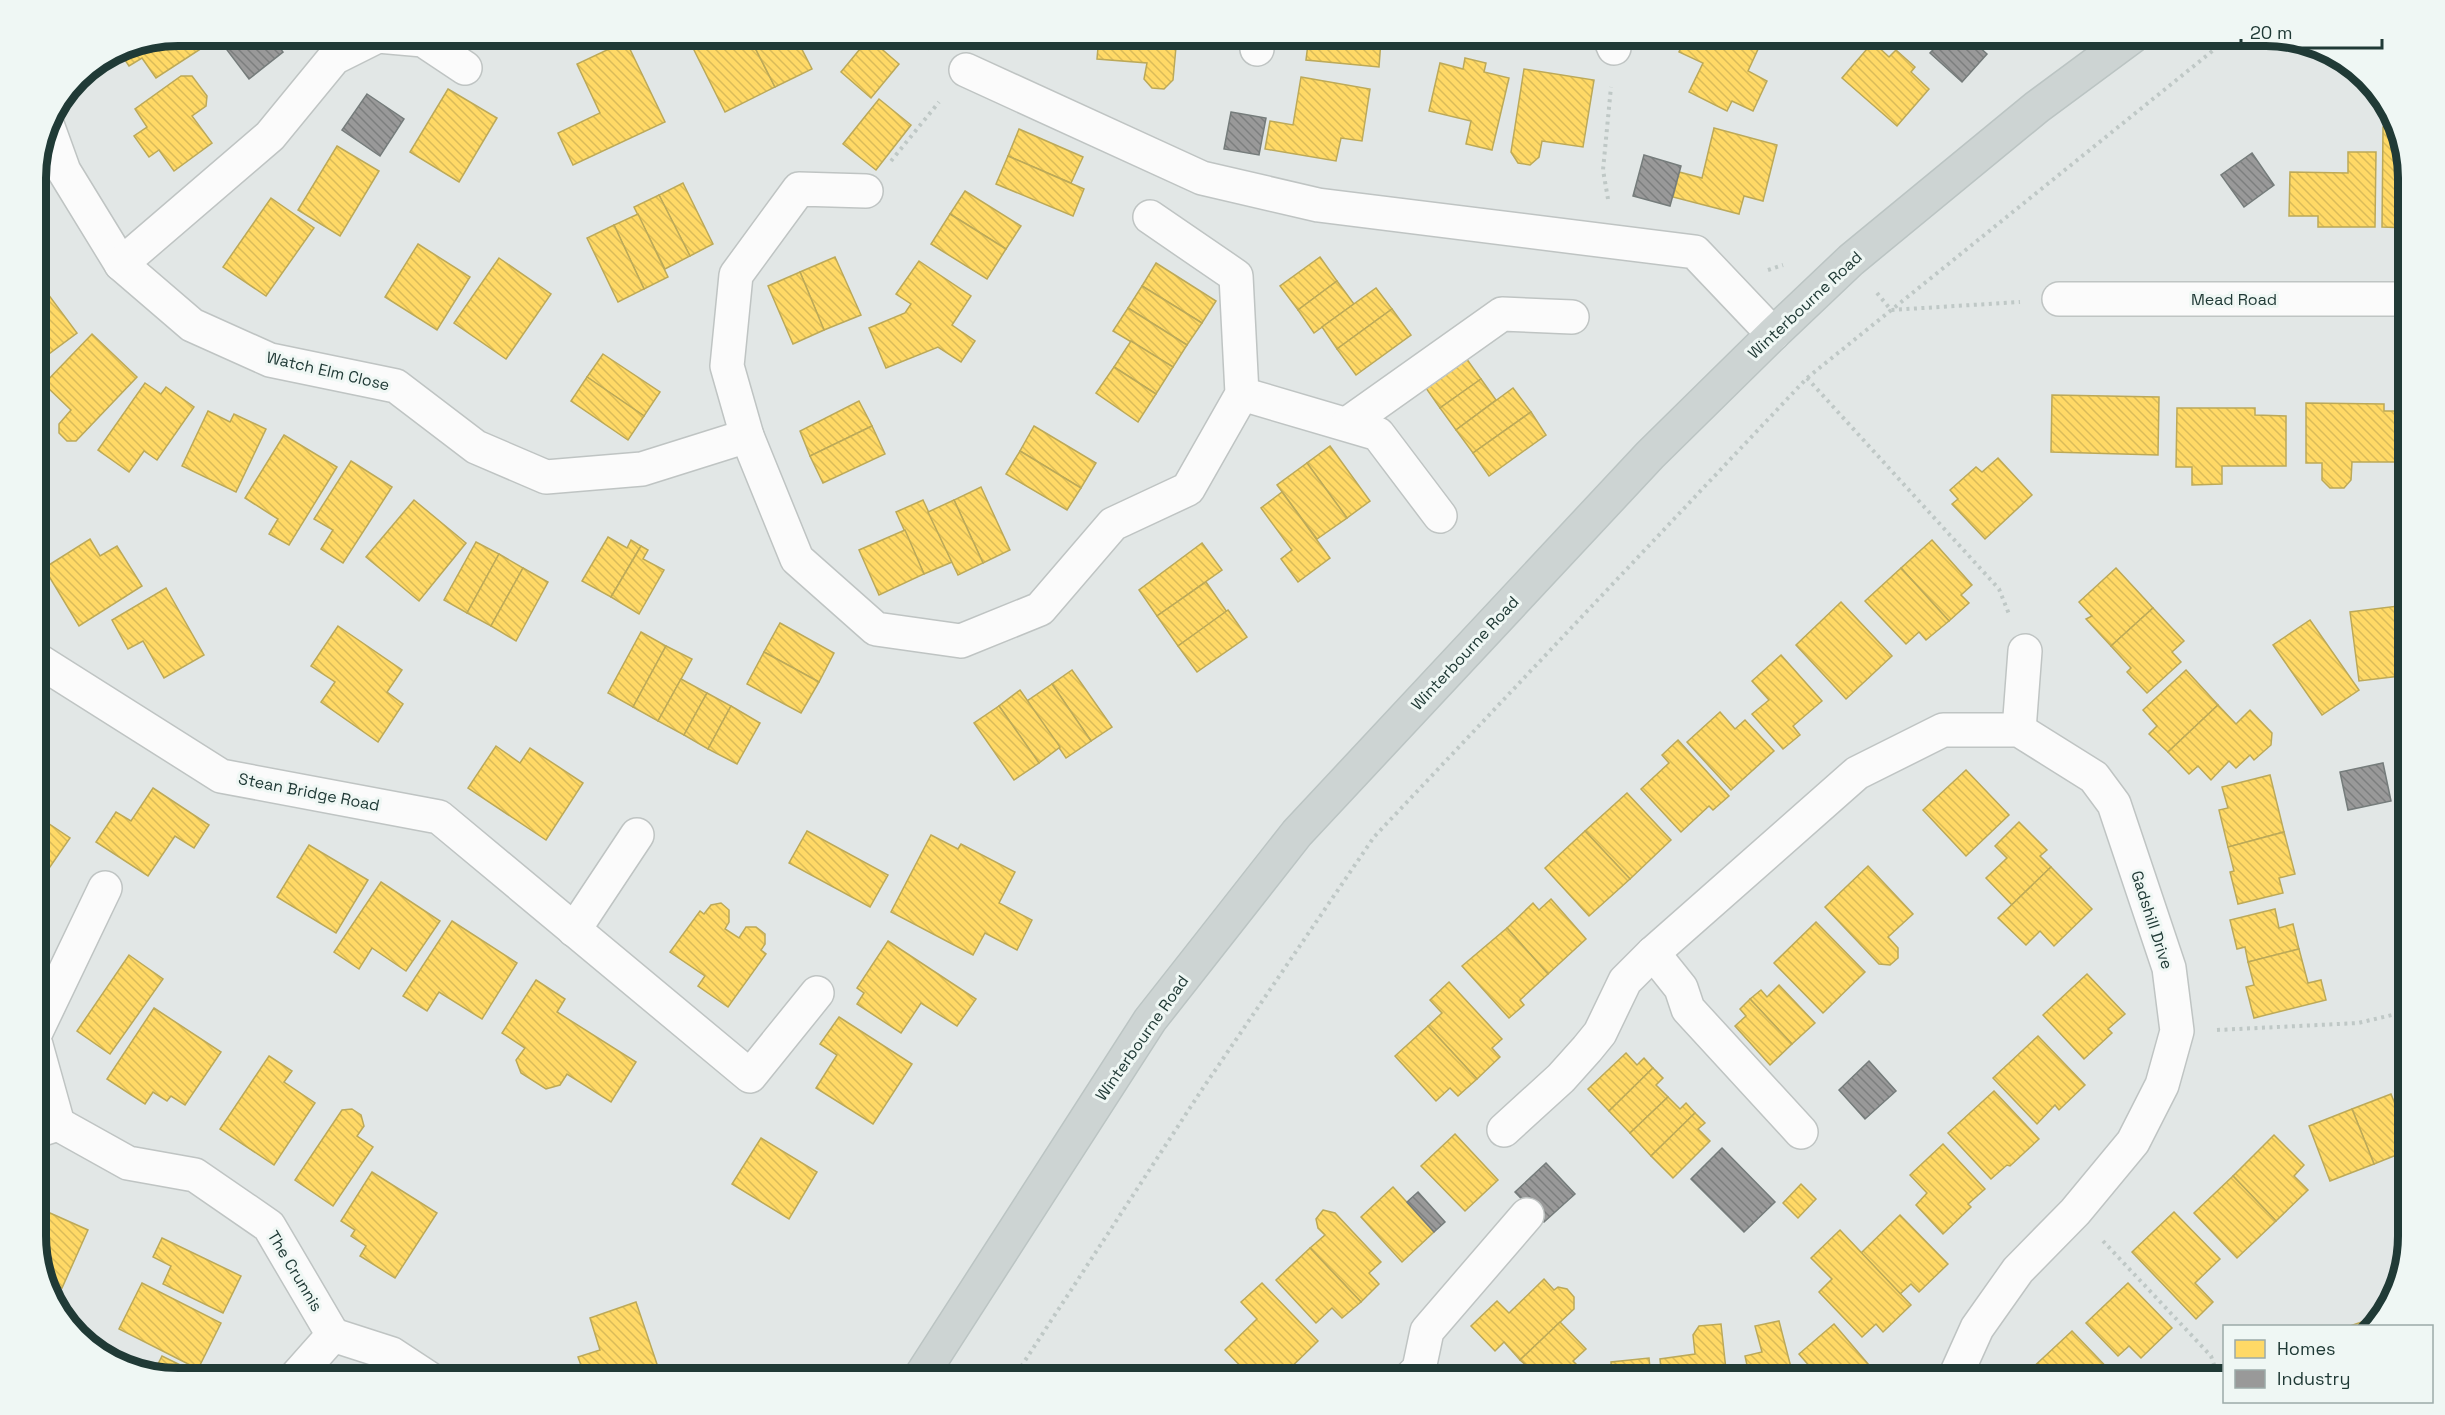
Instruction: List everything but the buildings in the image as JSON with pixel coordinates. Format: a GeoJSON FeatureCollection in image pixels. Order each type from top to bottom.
{"type":"FeatureCollection","features":[{"type":"Feature","properties":{"kind":"main road","name":"Winterbourne Road"},"geometry":{"type":"LineString","coordinates":[[926,1368],[1150,1020],[1297,833],[1650,455],[1773,334],[1851,260],[2037,107],[2119,46]]}},
{"type":"Feature","properties":{"kind":"street"},"geometry":{"type":"LineString","coordinates":[[121,264],[270,136],[334,58],[358,46]]}},
{"type":"Feature","properties":{"kind":"street"},"geometry":{"type":"LineString","coordinates":[[432,46],[465,68]]}},
{"type":"Feature","properties":{"kind":"street"},"geometry":{"type":"LineString","coordinates":[[966,70],[1202,178],[1318,205],[1695,252],[1773,334]]}},
{"type":"Feature","properties":{"kind":"street","name":"Watch Elm Close"},"geometry":{"type":"LineString","coordinates":[[49,155],[50,176],[121,264],[192,325],[270,360],[396,386],[476,447],[546,477],[642,469],[747,436]]}},
{"type":"Feature","properties":{"kind":"street"},"geometry":{"type":"LineString","coordinates":[[866,192],[799,189],[736,275],[728,366],[747,436],[797,559],[876,629],[961,640],[1040,609],[1113,524],[1188,489],[1242,394],[1236,276],[1150,217]]}},
{"type":"Feature","properties":{"kind":"street","name":"Mead Road"},"geometry":{"type":"LineString","coordinates":[[2059,299],[2398,299]]}},
{"type":"Feature","properties":{"kind":"street"},"geometry":{"type":"LineString","coordinates":[[1347,424],[1502,315],[1572,317]]}},
{"type":"Feature","properties":{"kind":"street"},"geometry":{"type":"LineString","coordinates":[[1242,394],[1378,434],[1440,516]]}},
{"type":"Feature","properties":{"kind":"street"},"geometry":{"type":"LineString","coordinates":[[1504,1130],[1561,1078],[1600,1033],[1625,981],[1653,953],[1857,772],[1943,729],[2019,730],[2025,651]]}},
{"type":"Feature","properties":{"kind":"street","name":"Stean Bridge Road"},"geometry":{"type":"LineString","coordinates":[[47,666],[221,776],[439,817],[750,1076],[817,993]]}},
{"type":"Feature","properties":{"kind":"street","name":"Gadshill Drive"},"geometry":{"type":"LineString","coordinates":[[1959,1368],[1977,1328],[2018,1270],[2075,1212],[2133,1142],[2162,1084],[2177,1031],[2169,968],[2114,804],[2094,777],[2019,730]]}},
{"type":"Feature","properties":{"kind":"street"},"geometry":{"type":"LineString","coordinates":[[574,930],[637,835]]}},
{"type":"Feature","properties":{"kind":"street"},"geometry":{"type":"LineString","coordinates":[[47,1009],[105,888]]}},
{"type":"Feature","properties":{"kind":"street"},"geometry":{"type":"LineString","coordinates":[[1653,953],[1681,988],[1688,1009],[1801,1132]]}},
{"type":"Feature","properties":{"kind":"street","name":"The Crunnis"},"geometry":{"type":"LineString","coordinates":[[47,1127],[128,1163],[195,1175],[269,1226],[333,1335]]}},
{"type":"Feature","properties":{"kind":"street"},"geometry":{"type":"LineString","coordinates":[[1416,1368],[1427,1331],[1527,1215]]}},
{"type":"Feature","properties":{"kind":"street"},"geometry":{"type":"LineString","coordinates":[[304,1368],[333,1335],[392,1354],[413,1368]]}},
{"type":"Feature","properties":{"kind":"path"},"geometry":{"type":"LineString","coordinates":[[1612,46],[1604,170],[1609,201],[1635,243]]}},
{"type":"Feature","properties":{"kind":"path"},"geometry":{"type":"LineString","coordinates":[[1020,1368],[1201,1091],[1374,837],[1807,378],[2219,46]]}},
{"type":"Feature","properties":{"kind":"path"},"geometry":{"type":"LineString","coordinates":[[866,192],[966,70]]}},
{"type":"Feature","properties":{"kind":"path"},"geometry":{"type":"LineString","coordinates":[[1807,378],[1999,589],[2025,651]]}},
{"type":"Feature","properties":{"kind":"path"},"geometry":{"type":"LineString","coordinates":[[2177,1031],[2358,1023],[2398,1014]]}},
{"type":"Feature","properties":{"kind":"path"},"geometry":{"type":"LineString","coordinates":[[2075,1212],[2211,1356],[2215,1368]]}}]}
